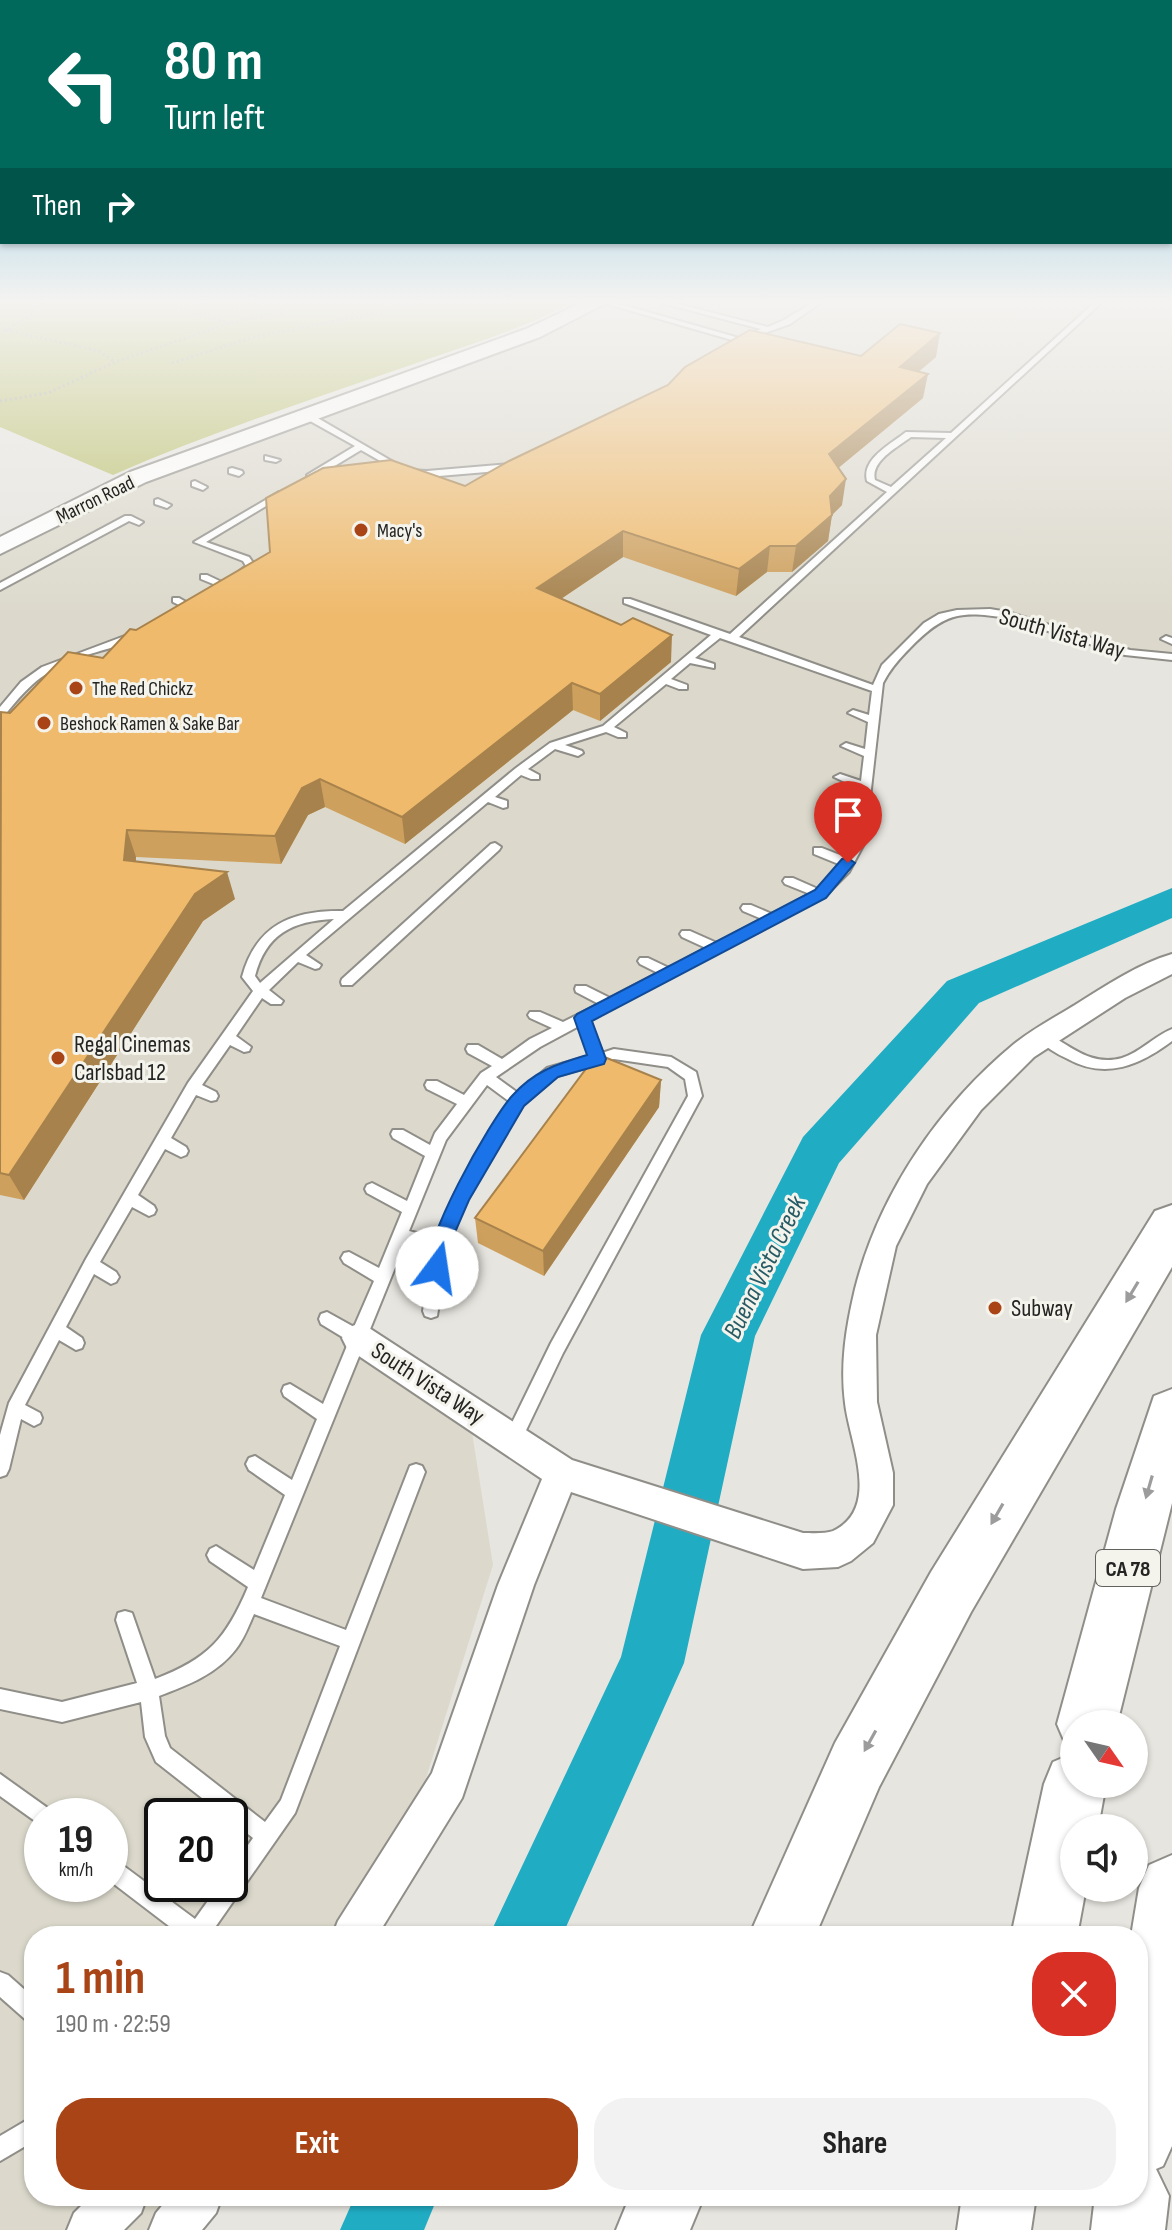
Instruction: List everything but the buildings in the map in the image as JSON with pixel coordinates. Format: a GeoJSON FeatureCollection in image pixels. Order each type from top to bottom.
{"type":"FeatureCollection","features":[{"type":"Feature","properties":{"kind":"highway"},"geometry":{"type":"LineString","coordinates":[[786,1926],[857,1765],[951,1592],[1172,1225]]}},
{"type":"Feature","properties":{"kind":"highway","name":"CA 78"},"geometry":{"type":"LineString","coordinates":[[1091,1710],[1172,1413]]}},
{"type":"Feature","properties":{"kind":"highway"},"geometry":{"type":"LineString","coordinates":[[1046,1926],[1072,1798]]}},
{"type":"Feature","properties":{"kind":"highway"},"geometry":{"type":"LineString","coordinates":[[1148,2050],[1172,1888]]}},
{"type":"Feature","properties":{"kind":"highway"},"geometry":{"type":"LineString","coordinates":[[653,2230],[663,2206]]}},
{"type":"Feature","properties":{"kind":"highway"},"geometry":{"type":"LineString","coordinates":[[994,2230],[998,2206]]}},
{"type":"Feature","properties":{"kind":"highway"},"geometry":{"type":"LineString","coordinates":[[1128,2230],[1131,2206]]}},
{"type":"Feature","properties":{"kind":"main road","name":"Marron Road"},"geometry":{"type":"LineString","coordinates":[[0,547],[138,477],[328,407]]}},
{"type":"Feature","properties":{"kind":"street","name":"South Vista Way"},"geometry":{"type":"LineString","coordinates":[[358,1338],[562,1473],[803,1551],[838,1549],[861,1531],[876,1505],[876,1473],[861,1402],[860,1335],[881,1246],[916,1176],[971,1102],[1025,1050],[1116,991],[1172,963]]}},
{"type":"Feature","properties":{"kind":"street"},"geometry":{"type":"LineString","coordinates":[[359,1926],[448,1784],[516,1585],[562,1473]]}},
{"type":"Feature","properties":{"kind":"street"},"geometry":{"type":"LineString","coordinates":[[91,2230],[114,2206]]}},
{"type":"Feature","properties":{"kind":"street"},"geometry":{"type":"LineString","coordinates":[[173,2230],[191,2206]]}},
{"type":"Feature","properties":{"kind":"lane"},"geometry":{"type":"LineString","coordinates":[[732,638],[756,616],[785,597],[801,574],[828,557],[992,407]]}},
{"type":"Feature","properties":{"kind":"lane"},"geometry":{"type":"LineString","coordinates":[[306,415],[405,472],[490,471],[518,464]]}},
{"type":"Feature","properties":{"kind":"lane"},"geometry":{"type":"LineString","coordinates":[[900,489],[871,481],[869,473],[873,463],[909,434],[955,438]]}},
{"type":"Feature","properties":{"kind":"lane"},"geometry":{"type":"LineString","coordinates":[[199,542],[311,472],[361,446]]}},
{"type":"Feature","properties":{"kind":"lane"},"geometry":{"type":"LineString","coordinates":[[330,454],[342,458]]}},
{"type":"Feature","properties":{"kind":"lane"},"geometry":{"type":"LineString","coordinates":[[248,503],[259,507]]}},
{"type":"Feature","properties":{"kind":"lane"},"geometry":{"type":"LineString","coordinates":[[0,587],[128,518],[139,522]]}},
{"type":"Feature","properties":{"kind":"lane"},"geometry":{"type":"LineString","coordinates":[[215,521],[229,525]]}},
{"type":"Feature","properties":{"kind":"lane"},"geometry":{"type":"LineString","coordinates":[[95,534],[109,539]]}},
{"type":"Feature","properties":{"kind":"lane"},"geometry":{"type":"LineString","coordinates":[[185,538],[246,559],[251,567],[212,592]]}},
{"type":"Feature","properties":{"kind":"lane"},"geometry":{"type":"LineString","coordinates":[[61,552],[73,558]]}},
{"type":"Feature","properties":{"kind":"lane"},"geometry":{"type":"LineString","coordinates":[[27,571],[37,577]]}},
{"type":"Feature","properties":{"kind":"lane"},"geometry":{"type":"LineString","coordinates":[[801,574],[814,578]]}},
{"type":"Feature","properties":{"kind":"lane"},"geometry":{"type":"LineString","coordinates":[[204,577],[223,585]]}},
{"type":"Feature","properties":{"kind":"lane"},"geometry":{"type":"LineString","coordinates":[[178,612],[200,599]]}},
{"type":"Feature","properties":{"kind":"lane"},"geometry":{"type":"LineString","coordinates":[[176,600],[188,606]]}},
{"type":"Feature","properties":{"kind":"lane"},"geometry":{"type":"LineString","coordinates":[[627,601],[878,690]]}},
{"type":"Feature","properties":{"kind":"lane","name":"South Vista Way"},"geometry":{"type":"LineString","coordinates":[[358,1338],[440,1137],[486,1077],[535,1043],[820,894],[848,863],[859,842],[878,690],[886,667],[927,625],[942,616],[957,613],[1008,615],[1129,653],[1172,657]]}},
{"type":"Feature","properties":{"kind":"lane"},"geometry":{"type":"LineString","coordinates":[[756,616],[770,620]]}},
{"type":"Feature","properties":{"kind":"lane"},"geometry":{"type":"LineString","coordinates":[[0,714],[32,676],[145,631]]}},
{"type":"Feature","properties":{"kind":"lane"},"geometry":{"type":"LineString","coordinates":[[0,1469],[15,1408],[91,1264],[193,1087],[260,991],[297,956],[520,770],[554,745],[607,728],[643,706],[666,680],[718,634]]}},
{"type":"Feature","properties":{"kind":"lane"},"geometry":{"type":"LineString","coordinates":[[690,660],[710,666]]}},
{"type":"Feature","properties":{"kind":"lane"},"geometry":{"type":"LineString","coordinates":[[666,680],[683,687]]}},
{"type":"Feature","properties":{"kind":"lane"},"geometry":{"type":"LineString","coordinates":[[853,713],[874,720]]}},
{"type":"Feature","properties":{"kind":"lane"},"geometry":{"type":"LineString","coordinates":[[607,728],[622,735]]}},
{"type":"Feature","properties":{"kind":"lane"},"geometry":{"type":"LineString","coordinates":[[554,745],[578,753]]}},
{"type":"Feature","properties":{"kind":"lane"},"geometry":{"type":"LineString","coordinates":[[846,746],[870,755]]}},
{"type":"Feature","properties":{"kind":"lane"},"geometry":{"type":"LineString","coordinates":[[520,770],[535,777]]}},
{"type":"Feature","properties":{"kind":"lane"},"geometry":{"type":"LineString","coordinates":[[840,777],[866,787]]}},
{"type":"Feature","properties":{"kind":"lane"},"geometry":{"type":"LineString","coordinates":[[487,798],[503,804]]}},
{"type":"Feature","properties":{"kind":"lane"},"geometry":{"type":"LineString","coordinates":[[833,815],[861,826]]}},
{"type":"Feature","properties":{"kind":"lane"},"geometry":{"type":"LineString","coordinates":[[449,827],[464,833]]}},
{"type":"Feature","properties":{"kind":"lane"},"geometry":{"type":"LineString","coordinates":[[347,982],[495,847]]}},
{"type":"Feature","properties":{"kind":"lane"},"geometry":{"type":"LineString","coordinates":[[818,851],[848,863]]}},
{"type":"Feature","properties":{"kind":"lane"},"geometry":{"type":"LineString","coordinates":[[462,875],[475,882]]}},
{"type":"Feature","properties":{"kind":"lane"},"geometry":{"type":"LineString","coordinates":[[789,881],[820,894]]}},
{"type":"Feature","properties":{"kind":"lane"},"geometry":{"type":"LineString","coordinates":[[747,908],[773,919]]}},
{"type":"Feature","properties":{"kind":"lane"},"geometry":{"type":"LineString","coordinates":[[425,909],[442,917]]}},
{"type":"Feature","properties":{"kind":"lane"},"geometry":{"type":"LineString","coordinates":[[276,1001],[260,991],[248,977],[250,962],[260,945],[279,927],[300,917],[320,913],[348,915]]}},
{"type":"Feature","properties":{"kind":"lane"},"geometry":{"type":"LineString","coordinates":[[686,934],[717,948]]}},
{"type":"Feature","properties":{"kind":"lane"},"geometry":{"type":"LineString","coordinates":[[390,943],[403,949]]}},
{"type":"Feature","properties":{"kind":"lane"},"geometry":{"type":"LineString","coordinates":[[297,956],[315,965]]}},
{"type":"Feature","properties":{"kind":"lane"},"geometry":{"type":"LineString","coordinates":[[644,961],[669,973]]}},
{"type":"Feature","properties":{"kind":"lane"},"geometry":{"type":"LineString","coordinates":[[581,989],[610,1004]]}},
{"type":"Feature","properties":{"kind":"lane"},"geometry":{"type":"LineString","coordinates":[[535,1015],[563,1028]]}},
{"type":"Feature","properties":{"kind":"lane"},"geometry":{"type":"LineString","coordinates":[[583,1018],[597,1059]]}},
{"type":"Feature","properties":{"kind":"lane"},"geometry":{"type":"LineString","coordinates":[[1044,1038],[1076,1060],[1095,1064],[1137,1060],[1172,1034]]}},
{"type":"Feature","properties":{"kind":"lane"},"geometry":{"type":"LineString","coordinates":[[227,1037],[244,1047]]}},
{"type":"Feature","properties":{"kind":"lane"},"geometry":{"type":"LineString","coordinates":[[473,1049],[503,1066]]}},
{"type":"Feature","properties":{"kind":"lane"},"geometry":{"type":"LineString","coordinates":[[431,1311],[440,1246],[460,1197],[518,1101],[552,1072],[614,1054],[671,1062],[691,1076],[695,1096],[557,1348],[513,1439]]}},
{"type":"Feature","properties":{"kind":"lane"},"geometry":{"type":"LineString","coordinates":[[486,1077],[518,1101]]}},
{"type":"Feature","properties":{"kind":"lane"},"geometry":{"type":"LineString","coordinates":[[432,1085],[467,1103]]}},
{"type":"Feature","properties":{"kind":"lane"},"geometry":{"type":"LineString","coordinates":[[193,1087],[211,1096]]}},
{"type":"Feature","properties":{"kind":"lane"},"geometry":{"type":"LineString","coordinates":[[398,1134],[433,1154]]}},
{"type":"Feature","properties":{"kind":"lane"},"geometry":{"type":"LineString","coordinates":[[163,1141],[181,1151]]}},
{"type":"Feature","properties":{"kind":"lane"},"geometry":{"type":"LineString","coordinates":[[372,1189],[411,1210]]}},
{"type":"Feature","properties":{"kind":"lane"},"geometry":{"type":"LineString","coordinates":[[129,1197],[149,1210]]}},
{"type":"Feature","properties":{"kind":"lane"},"geometry":{"type":"LineString","coordinates":[[400,1235],[440,1246]]}},
{"type":"Feature","properties":{"kind":"lane"},"geometry":{"type":"LineString","coordinates":[[349,1258],[383,1279]]}},
{"type":"Feature","properties":{"kind":"lane"},"geometry":{"type":"LineString","coordinates":[[91,1264],[111,1277]]}},
{"type":"Feature","properties":{"kind":"lane"},"geometry":{"type":"LineString","coordinates":[[0,1699],[62,1712],[149,1690],[205,1666],[230,1642],[250,1603],[358,1338],[327,1319]]}},
{"type":"Feature","properties":{"kind":"lane"},"geometry":{"type":"LineString","coordinates":[[58,1331],[76,1343]]}},
{"type":"Feature","properties":{"kind":"lane"},"geometry":{"type":"LineString","coordinates":[[290,1391],[326,1416]]}},
{"type":"Feature","properties":{"kind":"lane"},"geometry":{"type":"LineString","coordinates":[[15,1408],[34,1418]]}},
{"type":"Feature","properties":{"kind":"lane"},"geometry":{"type":"LineString","coordinates":[[255,1464],[295,1492]]}},
{"type":"Feature","properties":{"kind":"lane"},"geometry":{"type":"LineString","coordinates":[[202,1926],[288,1806],[416,1472]]}},
{"type":"Feature","properties":{"kind":"lane"},"geometry":{"type":"LineString","coordinates":[[216,1555],[258,1583]]}},
{"type":"Feature","properties":{"kind":"lane"},"geometry":{"type":"LineString","coordinates":[[250,1603],[351,1641]]}},
{"type":"Feature","properties":{"kind":"lane"},"geometry":{"type":"LineString","coordinates":[[125,1620],[149,1690],[155,1737],[163,1755],[267,1836]]}},
{"type":"Feature","properties":{"kind":"lane"},"geometry":{"type":"LineString","coordinates":[[0,1784],[24,1802]]}},
{"type":"Feature","properties":{"kind":"lane"},"geometry":{"type":"LineString","coordinates":[[128,1882],[184,1926]]}},
{"type":"Feature","properties":{"kind":"lane"},"geometry":{"type":"LineString","coordinates":[[0,1983],[24,2003]]}},
{"type":"Feature","properties":{"kind":"lane"},"geometry":{"type":"LineString","coordinates":[[0,2150],[24,2134]]}},
{"type":"Feature","properties":{"kind":"shaded area"},"geometry":{"type":"Polygon","coordinates":[[[331,407],[1172,407],[1172,658],[1147,656],[1008,615],[969,612],[939,618],[881,675],[860,839],[834,881],[499,1067],[448,1122],[359,1336],[468,1407],[493,1565],[422,1791],[348,1926],[24,1926],[24,2206],[196,2206],[183,2230],[0,2230],[0,547],[80,505],[331,407]]]}},
{"type":"Feature","properties":{"kind":"green space"},"geometry":{"type":"Polygon","coordinates":[[[0,407],[289,407],[113,475],[0,427],[0,407]]]}},
{"type":"Feature","properties":{"kind":"waterway","name":"Buena Vista Creek"},"geometry":{"type":"LineString","coordinates":[[530,1926],[652,1663],[728,1335],[820,1151],[963,992],[1172,902]]}},
{"type":"Feature","properties":{"kind":"waterway","name":"Buena Vista Creek"},"geometry":{"type":"LineString","coordinates":[[381,2230],[393,2206]]}},
{"type":"Feature","properties":{"kind":"place","name":"Macy's"},"geometry":{"type":"Point","coordinates":[361,530]}},
{"type":"Feature","properties":{"kind":"place","name":"The Red Chickz"},"geometry":{"type":"Point","coordinates":[76,688]}},
{"type":"Feature","properties":{"kind":"place","name":"Beshock Ramen & Sake Bar"},"geometry":{"type":"Point","coordinates":[44,723]}},
{"type":"Feature","properties":{"kind":"place","name":"Regal Cinemas Carlsbad 12"},"geometry":{"type":"Point","coordinates":[58,1058]}},
{"type":"Feature","properties":{"kind":"place","name":"Subway"},"geometry":{"type":"Point","coordinates":[995,1308]}},
{"type":"Feature","properties":{"kind":"route"},"geometry":{"type":"LineString","coordinates":[[437,1268],[440,1246],[460,1197],[518,1101],[552,1072],[597,1059],[583,1018],[820,894],[848,863]]}}]}
